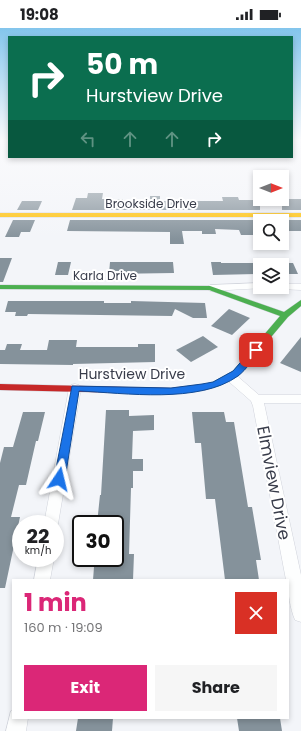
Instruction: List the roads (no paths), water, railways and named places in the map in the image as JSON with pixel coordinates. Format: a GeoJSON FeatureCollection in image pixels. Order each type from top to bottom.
{"type":"FeatureCollection","features":[{"type":"Feature","properties":{"kind":"street","name":"Brookside Drive"},"geometry":{"type":"LineString","coordinates":[[0,215],[301,215]]}},
{"type":"Feature","properties":{"kind":"street","name":"Karla Drive"},"geometry":{"type":"LineString","coordinates":[[0,287],[210,288],[253,286]]}},
{"type":"Feature","properties":{"kind":"street"},"geometry":{"type":"LineString","coordinates":[[289,286],[301,287]]}},
{"type":"Feature","properties":{"kind":"street","name":"Karla Drive"},"geometry":{"type":"LineString","coordinates":[[210,288],[285,315]]}},
{"type":"Feature","properties":{"kind":"street","name":"Hurstview Drive"},"geometry":{"type":"LineString","coordinates":[[0,387],[171,391],[202,388],[216,384],[236,373],[285,315],[301,302]]}},
{"type":"Feature","properties":{"kind":"street"},"geometry":{"type":"LineString","coordinates":[[231,377],[256,399],[301,399]]}},
{"type":"Feature","properties":{"kind":"street"},"geometry":{"type":"LineString","coordinates":[[53,515],[75,388]]}},
{"type":"Feature","properties":{"kind":"street","name":"Elmview Drive"},"geometry":{"type":"LineString","coordinates":[[256,399],[259,406],[300,608]]}},
{"type":"Feature","properties":{"kind":"street"},"geometry":{"type":"LineString","coordinates":[[42,579],[44,567]]}},
{"type":"Feature","properties":{"kind":"street"},"geometry":{"type":"LineString","coordinates":[[16,731],[18,719]]}}]}
